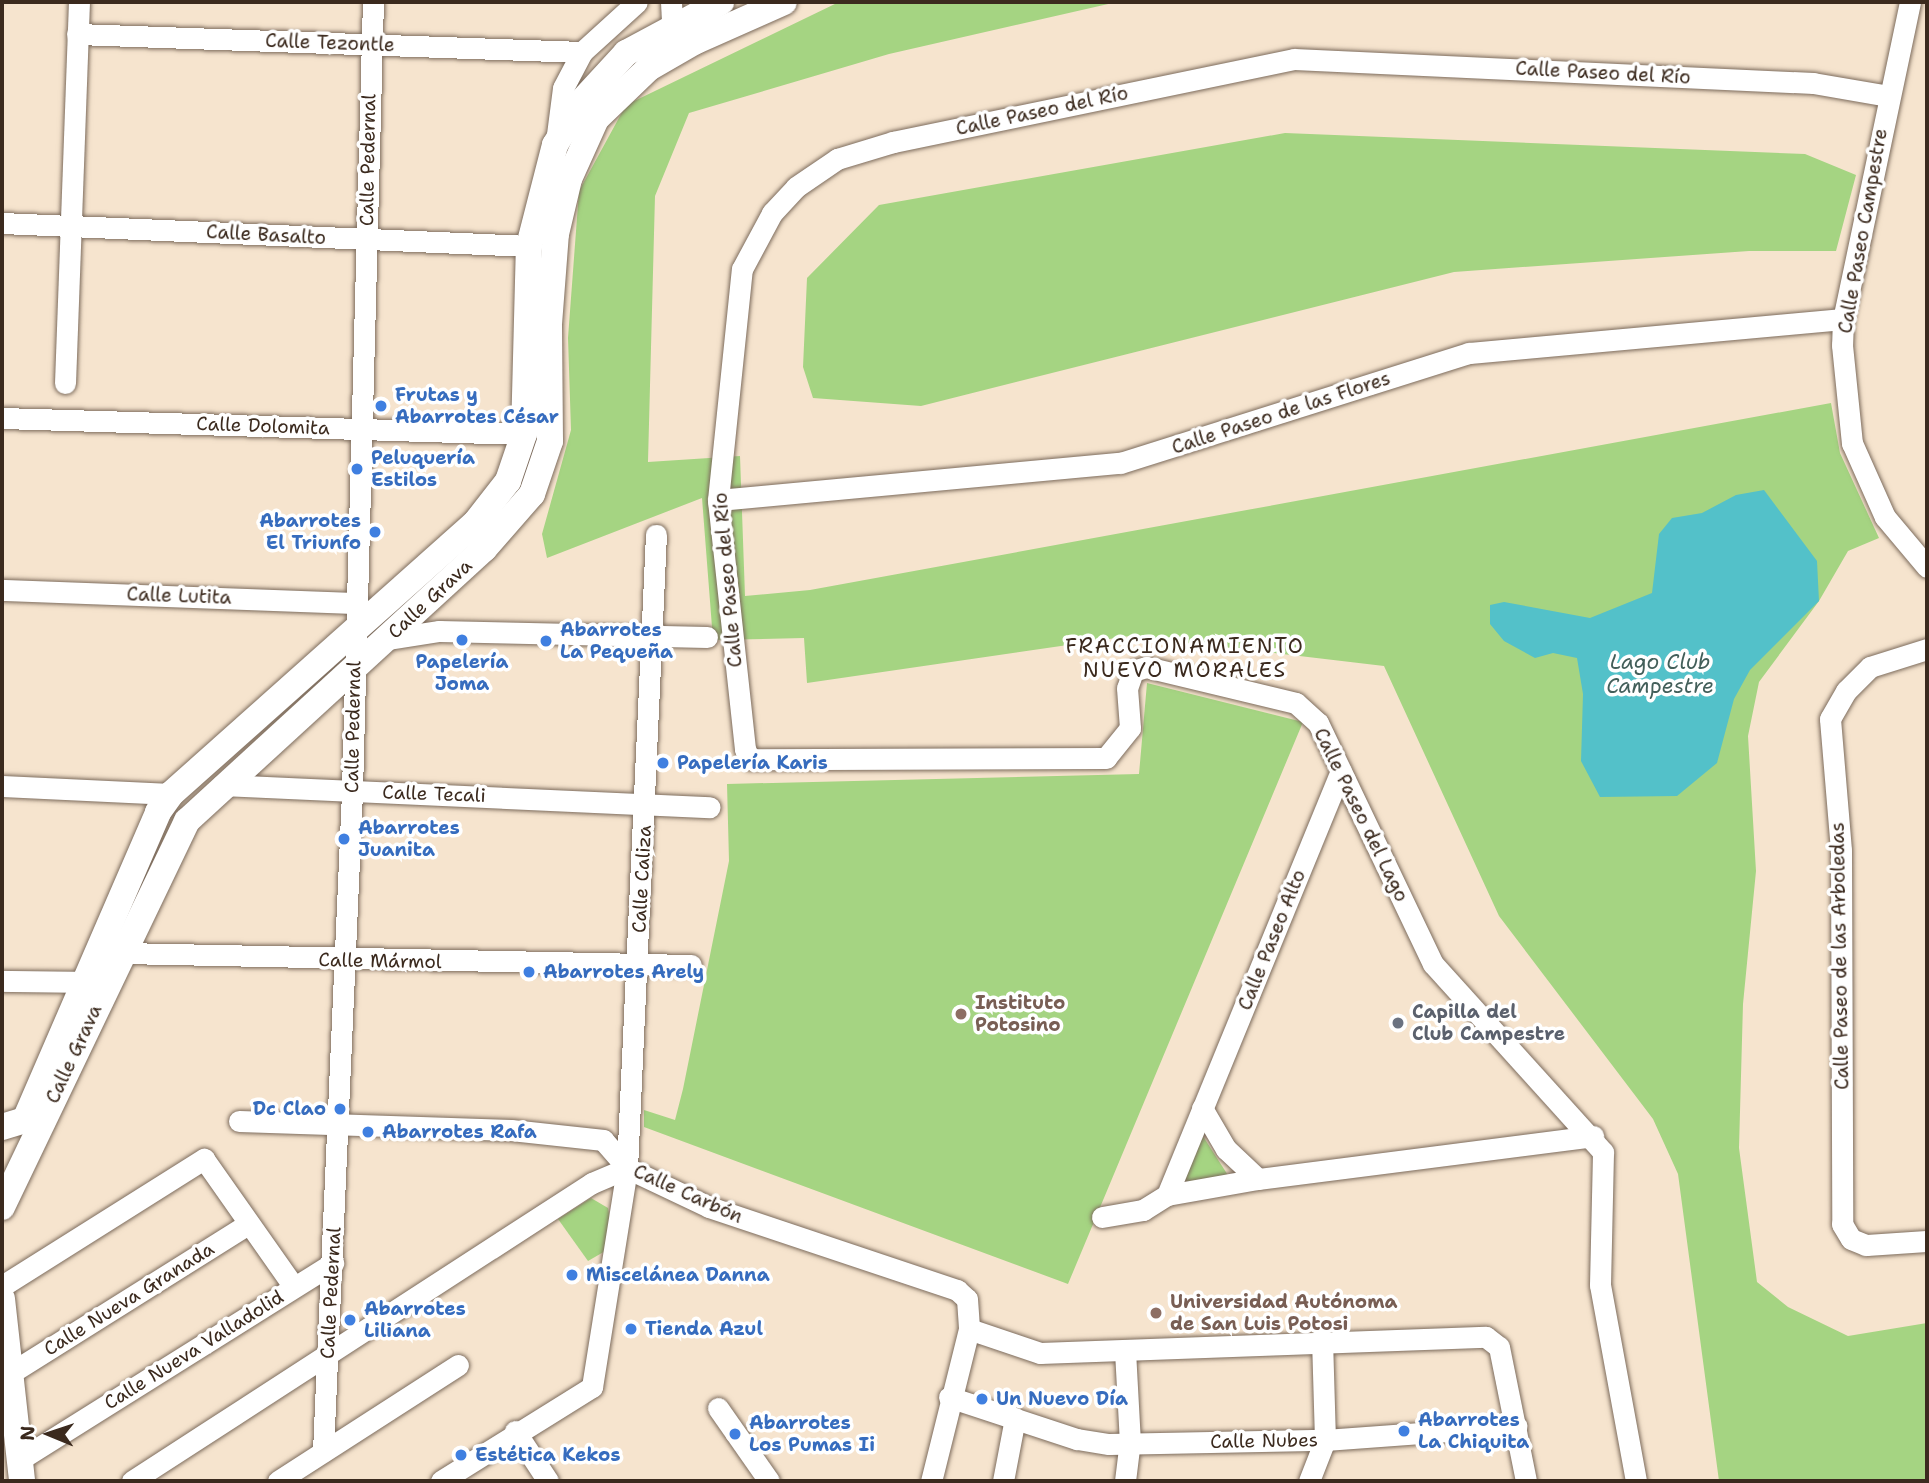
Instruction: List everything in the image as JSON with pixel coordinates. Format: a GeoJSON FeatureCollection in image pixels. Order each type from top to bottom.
{"type":"FeatureCollection","features":[{"type":"Feature","properties":{"kind":"main road","name":"Calle Grava"},"geometry":{"type":"LineString","coordinates":[[2,1127],[25,1120],[158,812],[171,794],[356,615],[476,523],[508,481],[523,434],[529,246],[555,145],[605,72],[671,13],[721,2]]}},
{"type":"Feature","properties":{"kind":"main road","name":"Calle Grava"},"geometry":{"type":"LineString","coordinates":[[2,1207],[187,821],[222,785],[484,549],[532,494],[550,441],[549,324],[556,234],[569,179],[596,119],[649,68],[696,41],[784,2]]}},
{"type":"Feature","properties":{"kind":"main road"},"geometry":{"type":"LineString","coordinates":[[2,1299],[21,1471]]}},
{"type":"Feature","properties":{"kind":"street"},"geometry":{"type":"LineString","coordinates":[[65,383],[79,2]]}},
{"type":"Feature","properties":{"kind":"street","name":"Calle Pedernal"},"geometry":{"type":"LineString","coordinates":[[323,1451],[352,791],[373,2]]}},
{"type":"Feature","properties":{"kind":"street"},"geometry":{"type":"LineString","coordinates":[[555,145],[563,88],[582,52],[637,2]]}},
{"type":"Feature","properties":{"kind":"street","name":"Calle Paseo Campestre"},"geometry":{"type":"LineString","coordinates":[[1910,2],[1843,319],[1852,443],[1885,517],[1927,566]]}},
{"type":"Feature","properties":{"kind":"street","name":"Calle Tezontle"},"geometry":{"type":"LineString","coordinates":[[78,34],[582,52]]}},
{"type":"Feature","properties":{"kind":"street","name":"Calle Paseo del Río"},"geometry":{"type":"LineString","coordinates":[[750,759],[745,749],[718,499],[742,269],[772,213],[796,187],[837,159],[893,142],[1294,59],[1812,83],[1888,96]]}},
{"type":"Feature","properties":{"kind":"street","name":"Calle Basalto"},"geometry":{"type":"LineString","coordinates":[[2,223],[529,246]]}},
{"type":"Feature","properties":{"kind":"street","name":"Calle Paseo de las Flores"},"geometry":{"type":"LineString","coordinates":[[718,499],[1120,463],[1469,353],[1843,319]]}},
{"type":"Feature","properties":{"kind":"street","name":"Calle Dolomita"},"geometry":{"type":"LineString","coordinates":[[2,418],[523,434]]}},
{"type":"Feature","properties":{"kind":"street","name":"Calle Caliza"},"geometry":{"type":"LineString","coordinates":[[515,1432],[592,1387],[627,1168],[656,536]]}},
{"type":"Feature","properties":{"kind":"street","name":"Calle Lutita"},"geometry":{"type":"LineString","coordinates":[[2,590],[356,615]]}},
{"type":"Feature","properties":{"kind":"street"},"geometry":{"type":"LineString","coordinates":[[387,639],[439,631],[707,637]]}},
{"type":"Feature","properties":{"kind":"street","name":"Calle Paseo de las Arboledas"},"geometry":{"type":"LineString","coordinates":[[1927,649],[1870,667],[1846,691],[1830,719],[1841,850],[1842,1224],[1851,1238],[1866,1245],[1927,1241]]}},
{"type":"Feature","properties":{"kind":"street","name":"Calle Paseo del Lago"},"geometry":{"type":"LineString","coordinates":[[750,759],[761,762],[1106,758],[1130,728],[1127,688],[1133,671],[1146,667],[1296,703],[1318,723],[1433,964],[1593,1136],[1603,1152],[1600,1285],[1636,1481]]}},
{"type":"Feature","properties":{"kind":"street","name":"Calle Paseo Alto"},"geometry":{"type":"LineString","coordinates":[[1167,1195],[1341,771]]}},
{"type":"Feature","properties":{"kind":"street","name":"Calle Tecali"},"geometry":{"type":"LineString","coordinates":[[222,785],[710,807]]}},
{"type":"Feature","properties":{"kind":"street"},"geometry":{"type":"LineString","coordinates":[[2,786],[171,794]]}},
{"type":"Feature","properties":{"kind":"street","name":"Calle Mármol"},"geometry":{"type":"LineString","coordinates":[[122,953],[346,961],[691,965]]}},
{"type":"Feature","properties":{"kind":"street"},"geometry":{"type":"LineString","coordinates":[[2,981],[83,982]]}},
{"type":"Feature","properties":{"kind":"street"},"geometry":{"type":"LineString","coordinates":[[1202,1108],[1226,1149],[1258,1179]]}},
{"type":"Feature","properties":{"kind":"street","name":"Calle Carbón"},"geometry":{"type":"LineString","coordinates":[[239,1121],[591,1137],[612,1147],[627,1168],[709,1208],[957,1290],[967,1299],[969,1329]]}},
{"type":"Feature","properties":{"kind":"street"},"geometry":{"type":"LineString","coordinates":[[1102,1217],[1143,1210],[1167,1195],[1258,1179],[1593,1136]]}},
{"type":"Feature","properties":{"kind":"street"},"geometry":{"type":"LineString","coordinates":[[2,1286],[204,1159],[294,1287]]}},
{"type":"Feature","properties":{"kind":"street"},"geometry":{"type":"LineString","coordinates":[[132,1481],[327,1352],[592,1183],[627,1168]]}},
{"type":"Feature","properties":{"kind":"street","name":"Calle Nueva Granada"},"geometry":{"type":"LineString","coordinates":[[9,1374],[248,1224]]}},
{"type":"Feature","properties":{"kind":"street","name":"Calle Nueva Valladolid"},"geometry":{"type":"LineString","coordinates":[[21,1471],[333,1263]]}},
{"type":"Feature","properties":{"kind":"street"},"geometry":{"type":"LineString","coordinates":[[931,1481],[949,1397],[969,1329],[1040,1353],[1322,1340],[1495,1340],[1526,1481]]}},
{"type":"Feature","properties":{"kind":"street"},"geometry":{"type":"LineString","coordinates":[[1309,1481],[1325,1440],[1322,1340]]}},
{"type":"Feature","properties":{"kind":"street"},"geometry":{"type":"LineString","coordinates":[[1125,1350],[1130,1443],[1125,1481]]}},
{"type":"Feature","properties":{"kind":"street"},"geometry":{"type":"LineString","coordinates":[[278,1481],[458,1365]]}},
{"type":"Feature","properties":{"kind":"street","name":"Calle Nubes"},"geometry":{"type":"LineString","coordinates":[[949,1397],[1077,1439],[1130,1443],[1325,1440],[1516,1426]]}},
{"type":"Feature","properties":{"kind":"street"},"geometry":{"type":"LineString","coordinates":[[718,1408],[769,1481]]}},
{"type":"Feature","properties":{"kind":"street"},"geometry":{"type":"LineString","coordinates":[[1003,1481],[1015,1418]]}},
{"type":"Feature","properties":{"kind":"street"},"geometry":{"type":"LineString","coordinates":[[441,1481],[515,1432],[548,1481]]}},
{"type":"Feature","properties":{"kind":"green space"},"geometry":{"type":"Polygon","coordinates":[[[839,2],[1117,2],[889,54],[689,113],[655,196],[648,462],[740,456],[745,596],[810,590],[1831,403],[1840,453],[1879,538],[1848,551],[1819,601],[1759,682],[1748,736],[1756,871],[1743,1004],[1739,1148],[1757,1282],[1788,1307],[1848,1336],[1927,1323],[1927,1481],[1719,1481],[1678,1174],[1653,1119],[1499,916],[1384,666],[1130,636],[807,683],[804,638],[713,640],[702,498],[547,558],[542,534],[571,430],[568,338],[579,191],[626,105],[839,2]]]}},
{"type":"Feature","properties":{"kind":"green space"},"geometry":{"type":"Polygon","coordinates":[[[1285,133],[1805,154],[1856,175],[1836,251],[1749,251],[1454,272],[921,406],[813,398],[803,367],[807,278],[879,205],[1285,133]]]}},
{"type":"Feature","properties":{"kind":"green space"},"geometry":{"type":"Polygon","coordinates":[[[1147,683],[1303,722],[1068,1284],[644,1127],[644,1110],[675,1120],[683,1089],[729,861],[727,784],[1139,774],[1147,683]]]}},
{"type":"Feature","properties":{"kind":"green space"},"geometry":{"type":"Polygon","coordinates":[[[1199,1130],[1231,1180],[1180,1188],[1199,1130]]]}},
{"type":"Feature","properties":{"kind":"green space"},"geometry":{"type":"Polygon","coordinates":[[[591,1198],[608,1208],[611,1224],[607,1250],[588,1261],[558,1219],[591,1198]]]}},
{"type":"Feature","properties":{"kind":"water","name":"Lago Club Campestre"},"geometry":{"type":"Polygon","coordinates":[[[1764,490],[1817,561],[1819,601],[1750,670],[1734,699],[1717,763],[1677,796],[1600,797],[1581,761],[1583,694],[1577,658],[1553,653],[1535,658],[1504,641],[1490,624],[1490,605],[1504,602],[1590,618],[1652,593],[1659,534],[1672,518],[1702,513],[1736,495],[1764,490]]]}},
{"type":"Feature","properties":{"kind":"place","name":"Frutas y Abarrotes César"},"geometry":{"type":"Point","coordinates":[381,406]}},
{"type":"Feature","properties":{"kind":"place","name":"Peluquería Estilos"},"geometry":{"type":"Point","coordinates":[357,469]}},
{"type":"Feature","properties":{"kind":"place","name":"Abarrotes El Triunfo"},"geometry":{"type":"Point","coordinates":[375,532]}},
{"type":"Feature","properties":{"kind":"place","name":"Papelería Joma"},"geometry":{"type":"Point","coordinates":[462,640]}},
{"type":"Feature","properties":{"kind":"place","name":"Abarrotes La Pequeña"},"geometry":{"type":"Point","coordinates":[546,641]}},
{"type":"Feature","properties":{"kind":"place","name":"Papelería Karis"},"geometry":{"type":"Point","coordinates":[663,763]}},
{"type":"Feature","properties":{"kind":"place","name":"Abarrotes Juanita"},"geometry":{"type":"Point","coordinates":[344,839]}},
{"type":"Feature","properties":{"kind":"place","name":"Abarrotes Arely"},"geometry":{"type":"Point","coordinates":[529,972]}},
{"type":"Feature","properties":{"kind":"place","name":"Instituto Potosino"},"geometry":{"type":"Point","coordinates":[961,1014]}},
{"type":"Feature","properties":{"kind":"place","name":"Capilla del Club Campestre"},"geometry":{"type":"Point","coordinates":[1398,1023]}},
{"type":"Feature","properties":{"kind":"place","name":"Dc Clao"},"geometry":{"type":"Point","coordinates":[340,1109]}},
{"type":"Feature","properties":{"kind":"place","name":"Abarrotes Rafa"},"geometry":{"type":"Point","coordinates":[368,1132]}},
{"type":"Feature","properties":{"kind":"place","name":"Miscelánea Danna"},"geometry":{"type":"Point","coordinates":[572,1275]}},
{"type":"Feature","properties":{"kind":"place","name":"Universidad Autónoma de San Luis Potosi"},"geometry":{"type":"Point","coordinates":[1156,1313]}},
{"type":"Feature","properties":{"kind":"place","name":"Abarrotes Liliana"},"geometry":{"type":"Point","coordinates":[350,1320]}},
{"type":"Feature","properties":{"kind":"place","name":"Tienda Azul"},"geometry":{"type":"Point","coordinates":[631,1329]}},
{"type":"Feature","properties":{"kind":"place","name":"Un Nuevo Día"},"geometry":{"type":"Point","coordinates":[982,1399]}},
{"type":"Feature","properties":{"kind":"place","name":"Abarrotes La Chiquita"},"geometry":{"type":"Point","coordinates":[1404,1431]}},
{"type":"Feature","properties":{"kind":"place","name":"Abarrotes Los Pumas Ii"},"geometry":{"type":"Point","coordinates":[735,1434]}},
{"type":"Feature","properties":{"kind":"place","name":"Estética Kekos"},"geometry":{"type":"Point","coordinates":[461,1455]}},
{"type":"Feature","properties":{"kind":"district","name":"FRACCIONAMIENTO NUEVO MORALES"},"geometry":{"type":"Point","coordinates":[1185,658]}}]}
